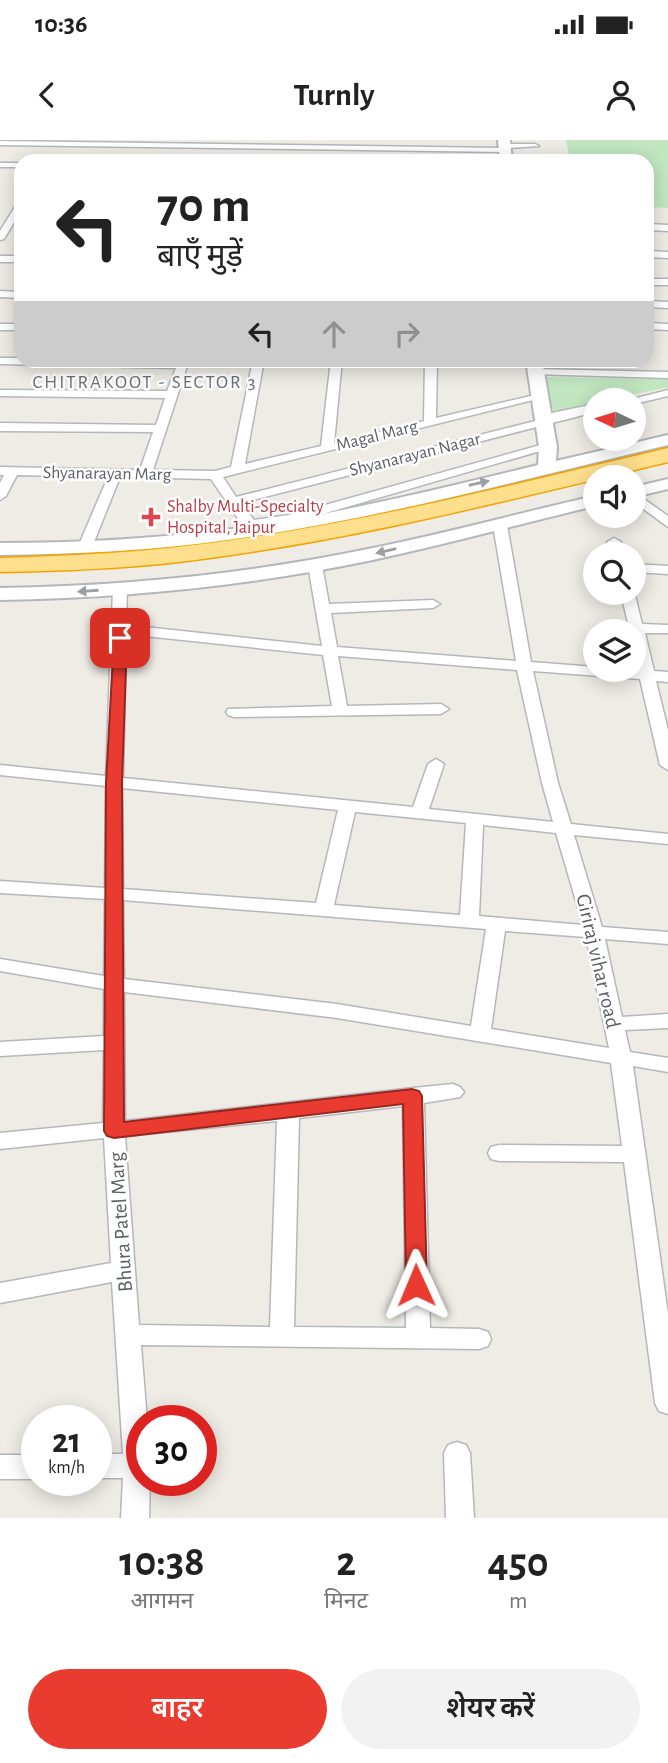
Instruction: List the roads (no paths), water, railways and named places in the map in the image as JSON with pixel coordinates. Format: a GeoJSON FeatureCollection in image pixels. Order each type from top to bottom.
{"type":"FeatureCollection","features":[{"type":"Feature","properties":{"kind":"highway"},"geometry":{"type":"LineString","coordinates":[[0,565],[178,554],[335,532],[668,455]]}},
{"type":"Feature","properties":{"kind":"highway"},"geometry":{"type":"LineString","coordinates":[[646,475],[668,470]]}},
{"type":"Feature","properties":{"kind":"highway"},"geometry":{"type":"LineString","coordinates":[[0,578],[139,573],[304,551],[462,519],[583,490]]}},
{"type":"Feature","properties":{"kind":"street"},"geometry":{"type":"LineString","coordinates":[[0,153],[5,142],[428,145],[505,149],[536,146]]}},
{"type":"Feature","properties":{"kind":"street"},"geometry":{"type":"LineString","coordinates":[[4,237],[14,218]]}},
{"type":"Feature","properties":{"kind":"street"},"geometry":{"type":"LineString","coordinates":[[40,368],[172,395]]}},
{"type":"Feature","properties":{"kind":"street"},"geometry":{"type":"LineString","coordinates":[[0,393],[102,379],[158,368]]}},
{"type":"Feature","properties":{"kind":"street"},"geometry":{"type":"LineString","coordinates":[[145,474],[181,368]]}},
{"type":"Feature","properties":{"kind":"street"},"geometry":{"type":"LineString","coordinates":[[237,471],[257,368]]}},
{"type":"Feature","properties":{"kind":"street"},"geometry":{"type":"LineString","coordinates":[[327,449],[336,368]]}},
{"type":"Feature","properties":{"kind":"street"},"geometry":{"type":"LineString","coordinates":[[430,422],[431,368]]}},
{"type":"Feature","properties":{"kind":"street"},"geometry":{"type":"LineString","coordinates":[[534,368],[548,447],[547,468]]}},
{"type":"Feature","properties":{"kind":"street"},"geometry":{"type":"LineString","coordinates":[[558,368],[668,375]]}},
{"type":"Feature","properties":{"kind":"street"},"geometry":{"type":"LineString","coordinates":[[641,368],[643,375]]}},
{"type":"Feature","properties":{"kind":"street"},"geometry":{"type":"LineString","coordinates":[[646,398],[668,393]]}},
{"type":"Feature","properties":{"kind":"street","name":"Magal Marg"},"geometry":{"type":"LineString","coordinates":[[215,475],[539,397]]}},
{"type":"Feature","properties":{"kind":"street","name":"Shyanarayan Nagar"},"geometry":{"type":"LineString","coordinates":[[235,502],[583,410]]}},
{"type":"Feature","properties":{"kind":"street"},"geometry":{"type":"LineString","coordinates":[[0,427],[161,429]]}},
{"type":"Feature","properties":{"kind":"street"},"geometry":{"type":"LineString","coordinates":[[0,549],[85,547],[254,528],[547,468],[668,440]]}},
{"type":"Feature","properties":{"kind":"street"},"geometry":{"type":"LineString","coordinates":[[254,528],[548,447]]}},
{"type":"Feature","properties":{"kind":"street"},"geometry":{"type":"LineString","coordinates":[[0,496],[6,472]]}},
{"type":"Feature","properties":{"kind":"street","name":"Shyanarayan Marg"},"geometry":{"type":"LineString","coordinates":[[6,472],[215,475]]}},
{"type":"Feature","properties":{"kind":"street"},"geometry":{"type":"LineString","coordinates":[[85,547],[115,474]]}},
{"type":"Feature","properties":{"kind":"street"},"geometry":{"type":"LineString","coordinates":[[215,475],[254,528]]}},
{"type":"Feature","properties":{"kind":"street"},"geometry":{"type":"LineString","coordinates":[[646,490],[668,484]]}},
{"type":"Feature","properties":{"kind":"street"},"geometry":{"type":"LineString","coordinates":[[0,594],[120,589],[314,565],[583,504]]}},
{"type":"Feature","properties":{"kind":"street"},"geometry":{"type":"LineString","coordinates":[[646,504],[668,523]]}},
{"type":"Feature","properties":{"kind":"street","name":"Giriraj vihar road"},"geometry":{"type":"LineString","coordinates":[[499,524],[524,665],[550,783],[594,932],[621,1057],[668,1403]]}},
{"type":"Feature","properties":{"kind":"street"},"geometry":{"type":"LineString","coordinates":[[314,565],[340,709]]}},
{"type":"Feature","properties":{"kind":"street"},"geometry":{"type":"LineString","coordinates":[[646,569],[668,570]]}},
{"type":"Feature","properties":{"kind":"street","name":"Bhura Patel Marg"},"geometry":{"type":"LineString","coordinates":[[120,589],[121,629],[114,783],[114,1131],[134,1405]]}},
{"type":"Feature","properties":{"kind":"street"},"geometry":{"type":"LineString","coordinates":[[322,609],[433,604]]}},
{"type":"Feature","properties":{"kind":"street"},"geometry":{"type":"LineString","coordinates":[[646,628],[668,629]]}},
{"type":"Feature","properties":{"kind":"street"},"geometry":{"type":"LineString","coordinates":[[121,629],[330,651],[668,677]]}},
{"type":"Feature","properties":{"kind":"street"},"geometry":{"type":"LineString","coordinates":[[646,667],[668,765]]}},
{"type":"Feature","properties":{"kind":"street"},"geometry":{"type":"LineString","coordinates":[[234,712],[441,709]]}},
{"type":"Feature","properties":{"kind":"street"},"geometry":{"type":"LineString","coordinates":[[419,814],[436,764]]}},
{"type":"Feature","properties":{"kind":"street"},"geometry":{"type":"LineString","coordinates":[[0,770],[668,839]]}},
{"type":"Feature","properties":{"kind":"street"},"geometry":{"type":"LineString","coordinates":[[324,909],[348,806]]}},
{"type":"Feature","properties":{"kind":"street"},"geometry":{"type":"LineString","coordinates":[[469,922],[475,819]]}},
{"type":"Feature","properties":{"kind":"street"},"geometry":{"type":"LineString","coordinates":[[0,887],[324,909],[668,938]]}},
{"type":"Feature","properties":{"kind":"street"},"geometry":{"type":"LineString","coordinates":[[480,1034],[496,924]]}},
{"type":"Feature","properties":{"kind":"street"},"geometry":{"type":"LineString","coordinates":[[0,965],[114,984],[337,1011],[668,1065]]}},
{"type":"Feature","properties":{"kind":"street"},"geometry":{"type":"LineString","coordinates":[[613,1024],[668,1021]]}},
{"type":"Feature","properties":{"kind":"street"},"geometry":{"type":"LineString","coordinates":[[0,1049],[115,1042]]}},
{"type":"Feature","properties":{"kind":"street"},"geometry":{"type":"LineString","coordinates":[[0,1141],[114,1131],[453,1092]]}},
{"type":"Feature","properties":{"kind":"street"},"geometry":{"type":"LineString","coordinates":[[412,1096],[418,1339]]}},
{"type":"Feature","properties":{"kind":"street"},"geometry":{"type":"LineString","coordinates":[[282,1336],[288,1112]]}},
{"type":"Feature","properties":{"kind":"street"},"geometry":{"type":"LineString","coordinates":[[499,1153],[635,1154]]}},
{"type":"Feature","properties":{"kind":"street"},"geometry":{"type":"LineString","coordinates":[[0,1293],[124,1270]]}},
{"type":"Feature","properties":{"kind":"street"},"geometry":{"type":"LineString","coordinates":[[130,1335],[479,1339]]}},
{"type":"Feature","properties":{"kind":"street"},"geometry":{"type":"LineString","coordinates":[[457,1453],[460,1518]]}},
{"type":"Feature","properties":{"kind":"street"},"geometry":{"type":"LineString","coordinates":[[0,1467],[21,1467]]}},
{"type":"Feature","properties":{"kind":"street","name":"Bhura Patel Marg"},"geometry":{"type":"LineString","coordinates":[[135,1518],[136,1496]]}},
{"type":"Feature","properties":{"kind":"place","name":"Shalby Multi-Specialty Hospital, Jaipur"},"geometry":{"type":"Point","coordinates":[151,517]}},
{"type":"Feature","properties":{"kind":"district","name":"CHITRAKOOT - SECTOR 3"},"geometry":{"type":"Point","coordinates":[145,382]}}]}
